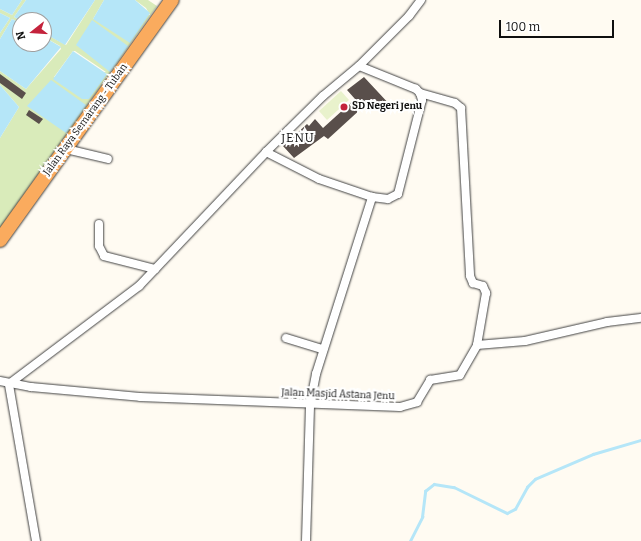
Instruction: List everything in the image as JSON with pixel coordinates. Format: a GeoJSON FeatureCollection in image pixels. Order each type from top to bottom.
{"type":"FeatureCollection","features":[{"type":"Feature","properties":{"kind":"highway","name":"Jalan Raya Semarang - Tuban"},"geometry":{"type":"LineString","coordinates":[[0,240],[172,0]]}},
{"type":"Feature","properties":{"kind":"street"},"geometry":{"type":"LineString","coordinates":[[36,541],[9,384],[114,306],[154,269],[266,152],[323,96],[359,66],[409,16],[421,0]]}},
{"type":"Feature","properties":{"kind":"street"},"geometry":{"type":"LineString","coordinates":[[359,66],[420,93],[455,103],[462,108],[470,276],[473,283],[483,286],[486,293],[477,345],[525,341],[607,322],[641,318]]}},
{"type":"Feature","properties":{"kind":"street"},"geometry":{"type":"LineString","coordinates":[[266,152],[319,179],[372,197],[388,199],[398,194],[422,100],[420,93]]}},
{"type":"Feature","properties":{"kind":"street"},"geometry":{"type":"LineString","coordinates":[[66,149],[108,159]]}},
{"type":"Feature","properties":{"kind":"street"},"geometry":{"type":"LineString","coordinates":[[306,541],[310,404],[323,349],[372,197]]}},
{"type":"Feature","properties":{"kind":"street"},"geometry":{"type":"LineString","coordinates":[[99,224],[99,246],[104,256],[154,269]]}},
{"type":"Feature","properties":{"kind":"street"},"geometry":{"type":"LineString","coordinates":[[286,338],[323,349]]}},
{"type":"Feature","properties":{"kind":"street","name":"Jalan Masjid Astana Jenu"},"geometry":{"type":"LineString","coordinates":[[0,381],[9,384],[140,397],[392,407],[415,403],[422,397],[426,383],[430,380],[460,375],[477,345]]}},
{"type":"Feature","properties":{"kind":"green space"},"geometry":{"type":"Polygon","coordinates":[[[22,0],[26,0],[18,12],[14,12],[22,0]]]}},
{"type":"Feature","properties":{"kind":"green space"},"geometry":{"type":"Polygon","coordinates":[[[95,0],[104,0],[93,19],[150,15],[146,8],[135,0],[148,0],[157,6],[0,228],[0,138],[19,107],[0,85],[0,71],[26,89],[61,49],[60,46],[52,42],[52,37],[66,45],[95,0]],[[73,51],[54,77],[106,72],[73,51]]]}},
{"type":"Feature","properties":{"kind":"green space"},"geometry":{"type":"Polygon","coordinates":[[[0,9],[12,15],[12,19],[0,39],[0,33],[10,18],[0,13],[0,9]]]}},
{"type":"Feature","properties":{"kind":"green space"},"geometry":{"type":"Polygon","coordinates":[[[341,91],[349,100],[327,120],[319,111],[341,91]]]}},
{"type":"Feature","properties":{"kind":"water"},"geometry":{"type":"Polygon","coordinates":[[[0,0],[22,0],[14,12],[12,12],[12,15],[0,9],[0,0]]]}},
{"type":"Feature","properties":{"kind":"water"},"geometry":{"type":"Polygon","coordinates":[[[26,0],[95,0],[65,45],[52,38],[52,12],[18,12],[26,0]]]}},
{"type":"Feature","properties":{"kind":"water"},"geometry":{"type":"Polygon","coordinates":[[[104,0],[135,0],[150,13],[130,43],[93,19],[104,0]]]}},
{"type":"Feature","properties":{"kind":"water"},"geometry":{"type":"Polygon","coordinates":[[[0,13],[10,18],[0,33],[0,13]]]}},
{"type":"Feature","properties":{"kind":"water"},"geometry":{"type":"Polygon","coordinates":[[[12,19],[12,52],[52,52],[52,42],[61,47],[26,89],[0,71],[0,39],[12,19]]]}},
{"type":"Feature","properties":{"kind":"water"},"geometry":{"type":"Polygon","coordinates":[[[92,20],[128,46],[110,72],[76,45],[92,20]]]}},
{"type":"Feature","properties":{"kind":"water"},"geometry":{"type":"Polygon","coordinates":[[[73,51],[107,74],[89,99],[82,99],[53,79],[73,51]]]}},
{"type":"Feature","properties":{"kind":"water"},"geometry":{"type":"Polygon","coordinates":[[[51,80],[86,105],[66,133],[27,106],[51,80]]]}},
{"type":"Feature","properties":{"kind":"water"},"geometry":{"type":"Polygon","coordinates":[[[0,85],[19,107],[0,138],[0,85]]]}},
{"type":"Feature","properties":{"kind":"building"},"geometry":{"type":"Polygon","coordinates":[[[0,74],[26,93],[22,99],[0,83],[0,74]]]}},
{"type":"Feature","properties":{"kind":"building"},"geometry":{"type":"Polygon","coordinates":[[[364,77],[391,106],[385,112],[376,101],[366,110],[363,107],[328,139],[324,136],[294,158],[283,146],[307,124],[309,126],[315,119],[323,128],[355,99],[347,90],[364,77]]]}},
{"type":"Feature","properties":{"kind":"building"},"geometry":{"type":"Polygon","coordinates":[[[29,110],[43,119],[39,124],[26,115],[29,110]]]}},
{"type":"Feature","properties":{"kind":"waterway"},"geometry":{"type":"LineString","coordinates":[[410,541],[422,517],[425,491],[434,484],[454,487],[507,513],[515,509],[527,487],[535,479],[593,454],[641,440]]}},
{"type":"Feature","properties":{"kind":"place","name":"SD Negeri Jenu"},"geometry":{"type":"Point","coordinates":[344,107]}},
{"type":"Feature","properties":{"kind":"district","name":"JENU"},"geometry":{"type":"Point","coordinates":[298,139]}}]}
